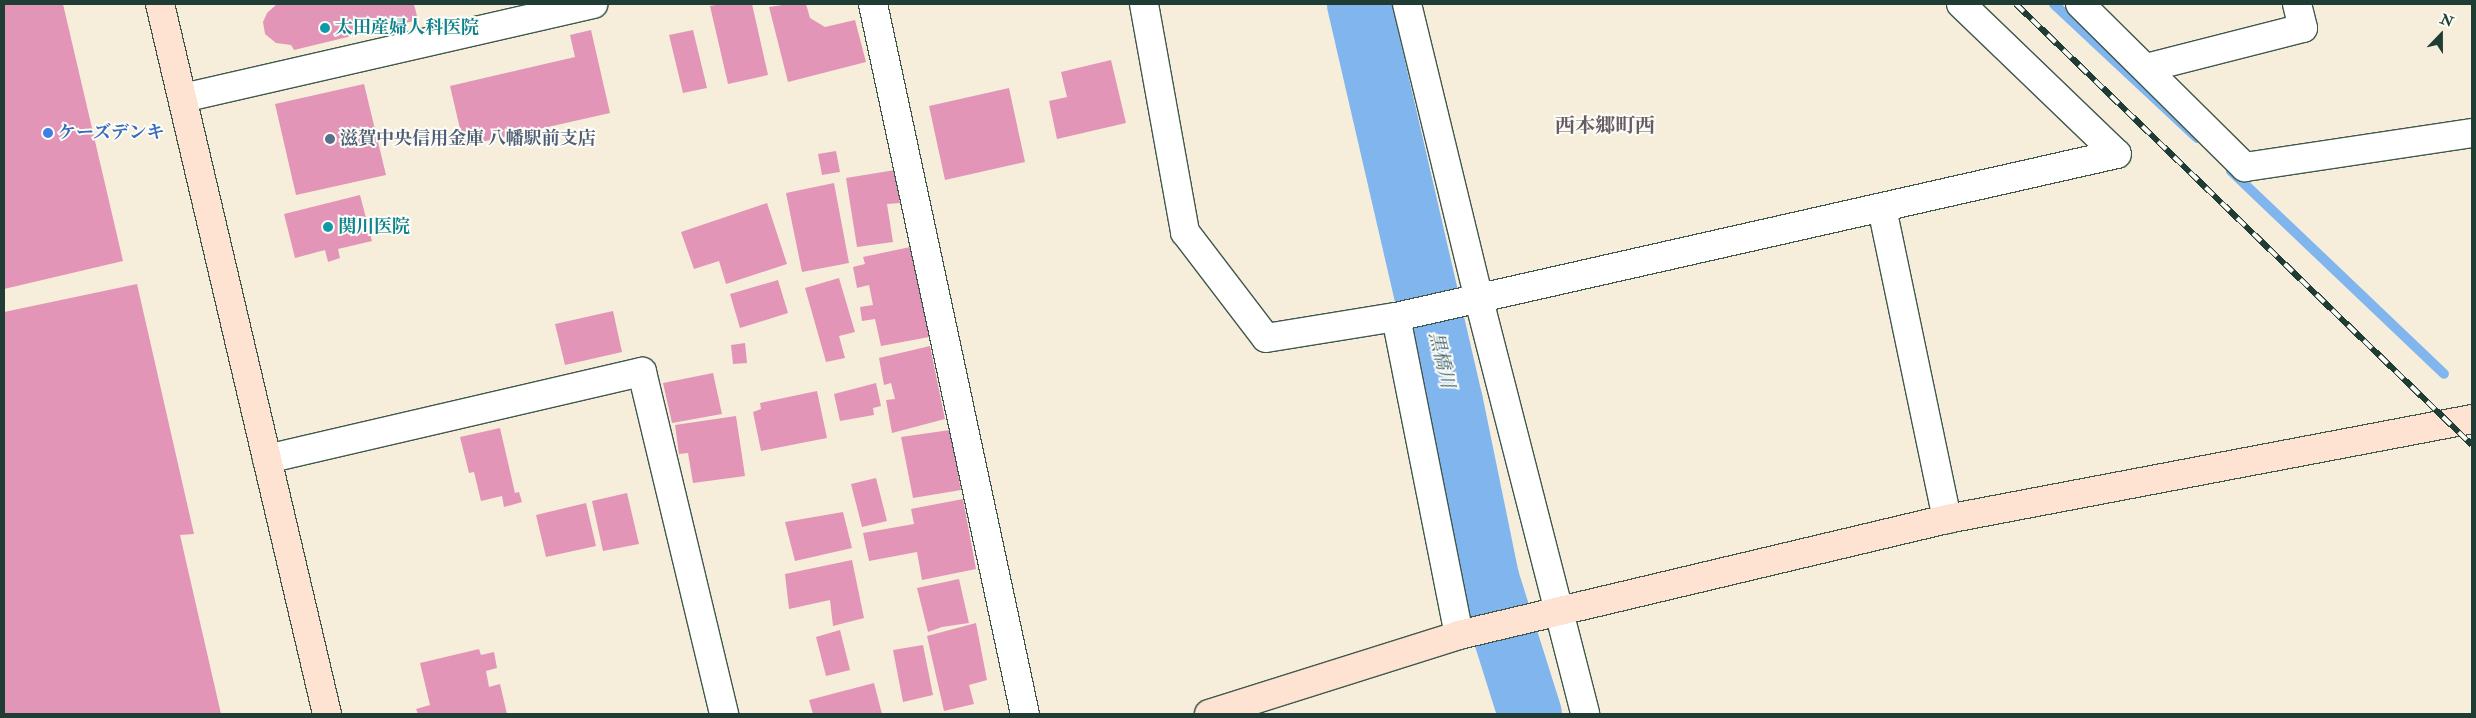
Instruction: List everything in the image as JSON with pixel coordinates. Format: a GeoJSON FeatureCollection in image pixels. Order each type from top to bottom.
{"type":"FeatureCollection","features":[{"type":"Feature","properties":{"kind":"street"},"geometry":{"type":"LineString","coordinates":[[160,4],[327,714]]}},
{"type":"Feature","properties":{"kind":"street"},"geometry":{"type":"LineString","coordinates":[[183,98],[593,4]]}},
{"type":"Feature","properties":{"kind":"street"},"geometry":{"type":"LineString","coordinates":[[873,4],[1025,714]]}},
{"type":"Feature","properties":{"kind":"street"},"geometry":{"type":"LineString","coordinates":[[1144,4],[1185,232],[1266,338],[1396,317],[1478,296],[1882,208],[2117,154],[1960,4]]}},
{"type":"Feature","properties":{"kind":"street"},"geometry":{"type":"LineString","coordinates":[[2080,4],[2246,167],[2472,132]]}},
{"type":"Feature","properties":{"kind":"street"},"geometry":{"type":"LineString","coordinates":[[2146,68],[2303,28],[2296,4]]}},
{"type":"Feature","properties":{"kind":"street"},"geometry":{"type":"LineString","coordinates":[[1412,5],[1478,296],[1557,612],[1570,648],[1585,714]]}},
{"type":"Feature","properties":{"kind":"street"},"geometry":{"type":"LineString","coordinates":[[1882,208],[1947,520]]}},
{"type":"Feature","properties":{"kind":"street"},"geometry":{"type":"LineString","coordinates":[[1396,317],[1459,635]]}},
{"type":"Feature","properties":{"kind":"street"},"geometry":{"type":"LineString","coordinates":[[267,459],[642,372],[724,714]]}},
{"type":"Feature","properties":{"kind":"street"},"geometry":{"type":"LineString","coordinates":[[1209,714],[1459,635],[1947,520],[2472,419]]}},
{"type":"Feature","properties":{"kind":"building","name":"ケーズデンキ"},"geometry":{"type":"Polygon","coordinates":[[[4,4],[63,4],[123,261],[4,289],[4,4]]]}},
{"type":"Feature","properties":{"kind":"building","name":"太田産婦人科医院"},"geometry":{"type":"Polygon","coordinates":[[[277,4],[414,4],[418,20],[294,50],[291,45],[276,43],[265,34],[263,22],[267,13],[277,4]]]}},
{"type":"Feature","properties":{"kind":"building"},"geometry":{"type":"Polygon","coordinates":[[[752,4],[768,75],[728,84],[710,6],[752,4]]]}},
{"type":"Feature","properties":{"kind":"building"},"geometry":{"type":"Polygon","coordinates":[[[806,4],[810,18],[825,27],[855,20],[866,62],[788,82],[769,7],[806,4]]]}},
{"type":"Feature","properties":{"kind":"building"},"geometry":{"type":"Polygon","coordinates":[[[591,30],[610,113],[464,146],[450,86],[575,57],[570,35],[591,30]]]}},
{"type":"Feature","properties":{"kind":"building"},"geometry":{"type":"Polygon","coordinates":[[[693,30],[707,88],[683,93],[669,35],[693,30]]]}},
{"type":"Feature","properties":{"kind":"building"},"geometry":{"type":"Polygon","coordinates":[[[1111,60],[1126,123],[1057,139],[1049,101],[1067,97],[1061,72],[1111,60]]]}},
{"type":"Feature","properties":{"kind":"building","name":"滋賀中央信用金庫 八幡駅前支店"},"geometry":{"type":"Polygon","coordinates":[[[364,84],[386,175],[296,195],[275,104],[364,84]]]}},
{"type":"Feature","properties":{"kind":"building"},"geometry":{"type":"Polygon","coordinates":[[[1009,88],[1025,162],[945,180],[929,106],[1009,88]]]}},
{"type":"Feature","properties":{"kind":"building"},"geometry":{"type":"Polygon","coordinates":[[[836,151],[840,172],[822,175],[818,154],[836,151]]]}},
{"type":"Feature","properties":{"kind":"building"},"geometry":{"type":"Polygon","coordinates":[[[895,170],[900,203],[887,204],[893,242],[857,247],[846,178],[895,170]]]}},
{"type":"Feature","properties":{"kind":"building"},"geometry":{"type":"Polygon","coordinates":[[[834,183],[849,263],[802,272],[786,193],[834,183]]]}},
{"type":"Feature","properties":{"kind":"building","name":"関川医院"},"geometry":{"type":"Polygon","coordinates":[[[360,195],[372,241],[338,249],[340,258],[328,262],[325,250],[295,258],[284,214],[360,195]]]}},
{"type":"Feature","properties":{"kind":"building"},"geometry":{"type":"Polygon","coordinates":[[[767,203],[787,264],[726,284],[719,261],[694,269],[681,232],[767,203]]]}},
{"type":"Feature","properties":{"kind":"building"},"geometry":{"type":"Polygon","coordinates":[[[910,247],[929,337],[881,346],[875,319],[862,321],[860,307],[873,305],[869,285],[857,288],[853,267],[865,264],[863,257],[910,247]]]}},
{"type":"Feature","properties":{"kind":"building"},"geometry":{"type":"Polygon","coordinates":[[[839,278],[855,332],[839,336],[845,358],[826,362],[805,288],[839,278]]]}},
{"type":"Feature","properties":{"kind":"building"},"geometry":{"type":"Polygon","coordinates":[[[778,280],[788,313],[740,328],[730,294],[778,280]]]}},
{"type":"Feature","properties":{"kind":"building"},"geometry":{"type":"Polygon","coordinates":[[[137,284],[194,534],[180,535],[221,714],[4,714],[4,312],[137,284]]]}},
{"type":"Feature","properties":{"kind":"building"},"geometry":{"type":"Polygon","coordinates":[[[613,311],[622,352],[565,365],[555,324],[613,311]]]}},
{"type":"Feature","properties":{"kind":"building"},"geometry":{"type":"Polygon","coordinates":[[[745,343],[747,363],[733,364],[731,345],[745,343]]]}},
{"type":"Feature","properties":{"kind":"building"},"geometry":{"type":"Polygon","coordinates":[[[930,346],[945,419],[892,433],[886,400],[895,399],[891,383],[884,385],[879,358],[930,346]]]}},
{"type":"Feature","properties":{"kind":"building"},"geometry":{"type":"Polygon","coordinates":[[[713,373],[722,414],[672,423],[663,383],[713,373]]]}},
{"type":"Feature","properties":{"kind":"building"},"geometry":{"type":"Polygon","coordinates":[[[876,383],[881,406],[873,408],[874,415],[840,421],[834,394],[876,383]]]}},
{"type":"Feature","properties":{"kind":"building"},"geometry":{"type":"Polygon","coordinates":[[[817,391],[827,438],[761,451],[753,412],[761,409],[760,403],[817,391]]]}},
{"type":"Feature","properties":{"kind":"building"},"geometry":{"type":"Polygon","coordinates":[[[736,416],[745,476],[693,483],[688,453],[679,454],[675,425],[736,416]]]}},
{"type":"Feature","properties":{"kind":"building"},"geometry":{"type":"Polygon","coordinates":[[[500,428],[515,493],[519,492],[522,502],[504,507],[502,496],[481,501],[474,472],[469,473],[460,437],[500,428]]]}},
{"type":"Feature","properties":{"kind":"building"},"geometry":{"type":"Polygon","coordinates":[[[950,430],[961,490],[913,498],[901,437],[950,430]]]}},
{"type":"Feature","properties":{"kind":"building"},"geometry":{"type":"Polygon","coordinates":[[[876,478],[887,521],[862,527],[851,484],[876,478]]]}},
{"type":"Feature","properties":{"kind":"building"},"geometry":{"type":"Polygon","coordinates":[[[627,493],[639,544],[603,551],[592,501],[627,493]]]}},
{"type":"Feature","properties":{"kind":"building"},"geometry":{"type":"Polygon","coordinates":[[[963,499],[976,569],[922,580],[917,552],[869,561],[863,533],[914,524],[911,509],[963,499]]]}},
{"type":"Feature","properties":{"kind":"building"},"geometry":{"type":"Polygon","coordinates":[[[586,503],[596,546],[546,557],[536,515],[586,503]]]}},
{"type":"Feature","properties":{"kind":"building"},"geometry":{"type":"Polygon","coordinates":[[[843,512],[852,548],[795,561],[785,522],[843,512]]]}},
{"type":"Feature","properties":{"kind":"building"},"geometry":{"type":"Polygon","coordinates":[[[852,560],[864,618],[833,626],[830,600],[789,609],[785,574],[852,560]]]}},
{"type":"Feature","properties":{"kind":"building"},"geometry":{"type":"Polygon","coordinates":[[[959,579],[969,623],[942,627],[928,632],[917,588],[959,579]]]}},
{"type":"Feature","properties":{"kind":"building"},"geometry":{"type":"Polygon","coordinates":[[[976,623],[987,680],[969,685],[974,704],[944,711],[927,636],[976,623]]]}},
{"type":"Feature","properties":{"kind":"building"},"geometry":{"type":"Polygon","coordinates":[[[840,630],[850,670],[826,676],[816,637],[840,630]]]}},
{"type":"Feature","properties":{"kind":"building"},"geometry":{"type":"Polygon","coordinates":[[[923,645],[933,695],[903,702],[893,650],[923,645]]]}},
{"type":"Feature","properties":{"kind":"building"},"geometry":{"type":"Polygon","coordinates":[[[479,649],[481,655],[494,652],[497,668],[486,671],[489,687],[500,684],[507,714],[418,714],[416,709],[430,705],[420,663],[479,649]]]}},
{"type":"Feature","properties":{"kind":"building"},"geometry":{"type":"Polygon","coordinates":[[[874,683],[882,714],[813,714],[809,700],[874,683]]]}},
{"type":"Feature","properties":{"kind":"waterway","name":"黒橋川"},"geometry":{"type":"LineString","coordinates":[[1359,4],[1451,402],[1487,578],[1530,714]]}},
{"type":"Feature","properties":{"kind":"waterway"},"geometry":{"type":"LineString","coordinates":[[2054,4],[2197,138]]}},
{"type":"Feature","properties":{"kind":"waterway"},"geometry":{"type":"LineString","coordinates":[[2231,171],[2444,374]]}},
{"type":"Feature","properties":{"kind":"railway"},"geometry":{"type":"LineString","coordinates":[[2016,4],[2472,445]]}},
{"type":"Feature","properties":{"kind":"place","name":"太田産婦人科医院"},"geometry":{"type":"Point","coordinates":[325,28]}},
{"type":"Feature","properties":{"kind":"place","name":"ケーズデンキ"},"geometry":{"type":"Point","coordinates":[48,133]}},
{"type":"Feature","properties":{"kind":"place","name":"滋賀中央信用金庫 八幡駅前支店"},"geometry":{"type":"Point","coordinates":[330,139]}},
{"type":"Feature","properties":{"kind":"place","name":"関川医院"},"geometry":{"type":"Point","coordinates":[328,227]}},
{"type":"Feature","properties":{"kind":"district","name":"西本郷町西"},"geometry":{"type":"Point","coordinates":[1605,125]}}]}
